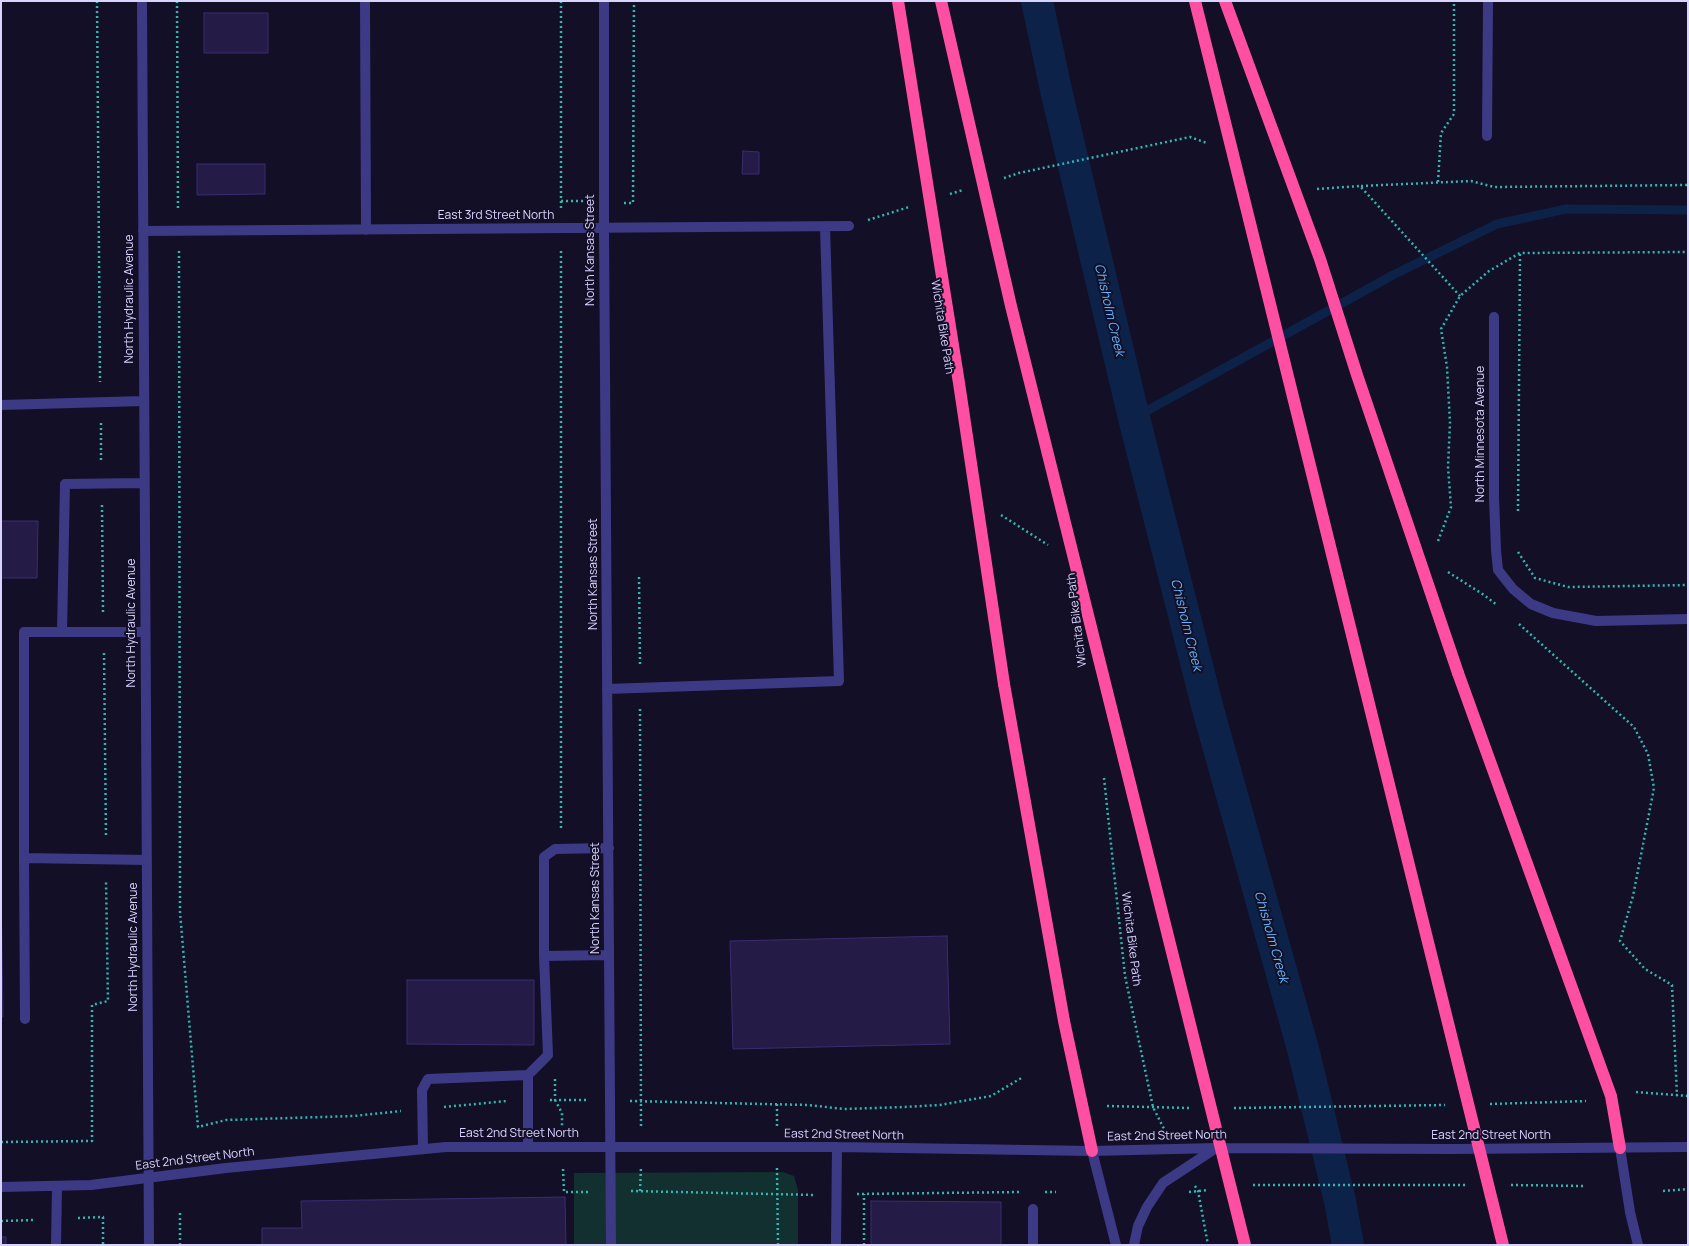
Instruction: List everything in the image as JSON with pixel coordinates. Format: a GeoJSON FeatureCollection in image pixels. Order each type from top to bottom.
{"type":"FeatureCollection","features":[{"type":"Feature","properties":{"kind":"highway"},"geometry":{"type":"LineString","coordinates":[[898,1],[959,383],[1004,684],[1064,1021],[1092,1151]]}},
{"type":"Feature","properties":{"kind":"highway"},"geometry":{"type":"LineString","coordinates":[[941,1],[1011,306],[1245,1245]]}},
{"type":"Feature","properties":{"kind":"highway"},"geometry":{"type":"LineString","coordinates":[[1195,1],[1503,1245]]}},
{"type":"Feature","properties":{"kind":"highway"},"geometry":{"type":"LineString","coordinates":[[1225,1],[1320,259],[1357,375],[1458,673],[1611,1096],[1620,1148]]}},
{"type":"Feature","properties":{"kind":"street","name":"North Hydraulic Avenue"},"geometry":{"type":"LineString","coordinates":[[142,1],[149,1245]]}},
{"type":"Feature","properties":{"kind":"street"},"geometry":{"type":"LineString","coordinates":[[365,1],[366,230]]}},
{"type":"Feature","properties":{"kind":"street","name":"North Kansas Street"},"geometry":{"type":"LineString","coordinates":[[604,1],[604,229],[611,1245]]}},
{"type":"Feature","properties":{"kind":"street"},"geometry":{"type":"LineString","coordinates":[[1488,1],[1488,136]]}},
{"type":"Feature","properties":{"kind":"street","name":"East 3rd Street North"},"geometry":{"type":"LineString","coordinates":[[143,231],[604,229],[849,226]]}},
{"type":"Feature","properties":{"kind":"street"},"geometry":{"type":"LineString","coordinates":[[607,689],[839,681],[824,227]]}},
{"type":"Feature","properties":{"kind":"street","name":"North Minnesota Avenue"},"geometry":{"type":"LineString","coordinates":[[1494,317],[1496,550],[1498,570],[1512,590],[1531,604],[1553,613],[1596,622],[1688,619]]}},
{"type":"Feature","properties":{"kind":"street"},"geometry":{"type":"LineString","coordinates":[[1,405],[144,401]]}},
{"type":"Feature","properties":{"kind":"street"},"geometry":{"type":"LineString","coordinates":[[62,632],[65,484],[144,483]]}},
{"type":"Feature","properties":{"kind":"street"},"geometry":{"type":"LineString","coordinates":[[25,1019],[24,632],[145,632]]}},
{"type":"Feature","properties":{"kind":"street"},"geometry":{"type":"LineString","coordinates":[[423,1149],[422,1090],[428,1079],[528,1075],[548,1055],[544,956],[544,857],[554,850],[609,848]]}},
{"type":"Feature","properties":{"kind":"street"},"geometry":{"type":"LineString","coordinates":[[24,858],[147,860]]}},
{"type":"Feature","properties":{"kind":"street"},"geometry":{"type":"LineString","coordinates":[[544,956],[609,955]]}},
{"type":"Feature","properties":{"kind":"street"},"geometry":{"type":"LineString","coordinates":[[528,1075],[528,1146]]}},
{"type":"Feature","properties":{"kind":"street","name":"East 2nd Street North"},"geometry":{"type":"LineString","coordinates":[[1,1187],[91,1185],[226,1168],[446,1146],[837,1147],[1092,1151],[1216,1148],[1452,1149],[1688,1147]]}},
{"type":"Feature","properties":{"kind":"street"},"geometry":{"type":"LineString","coordinates":[[836,1245],[837,1147]]}},
{"type":"Feature","properties":{"kind":"street"},"geometry":{"type":"LineString","coordinates":[[1134,1245],[1138,1226],[1147,1208],[1163,1183],[1216,1148]]}},
{"type":"Feature","properties":{"kind":"street"},"geometry":{"type":"LineString","coordinates":[[1620,1148],[1630,1212],[1638,1245]]}},
{"type":"Feature","properties":{"kind":"street"},"geometry":{"type":"LineString","coordinates":[[1092,1151],[1116,1245]]}},
{"type":"Feature","properties":{"kind":"street"},"geometry":{"type":"LineString","coordinates":[[56,1245],[57,1186]]}},
{"type":"Feature","properties":{"kind":"street"},"geometry":{"type":"LineString","coordinates":[[1033,1210],[1033,1245]]}},
{"type":"Feature","properties":{"kind":"path"},"geometry":{"type":"LineString","coordinates":[[177,1],[180,912],[198,1127],[226,1120],[354,1116],[528,1100],[777,1104],[808,1105],[844,1110],[940,1105],[991,1096],[1023,1077]]}},
{"type":"Feature","properties":{"kind":"path"},"geometry":{"type":"LineString","coordinates":[[1438,182],[1441,134],[1454,114],[1454,1]]}},
{"type":"Feature","properties":{"kind":"path"},"geometry":{"type":"LineString","coordinates":[[1019,173],[1178,140]]}},
{"type":"Feature","properties":{"kind":"path"},"geometry":{"type":"LineString","coordinates":[[1360,186],[1470,181],[1494,187],[1688,185]]}},
{"type":"Feature","properties":{"kind":"path"},"geometry":{"type":"LineString","coordinates":[[560,850],[561,200]]}},
{"type":"Feature","properties":{"kind":"path"},"geometry":{"type":"LineString","coordinates":[[907,201],[908,208]]}},
{"type":"Feature","properties":{"kind":"path"},"geometry":{"type":"LineString","coordinates":[[1376,203],[1460,296]]}},
{"type":"Feature","properties":{"kind":"path"},"geometry":{"type":"LineString","coordinates":[[1436,548],[1451,507],[1448,467],[1450,423],[1448,383],[1441,329],[1460,296],[1489,271],[1520,253],[1688,252]]}},
{"type":"Feature","properties":{"kind":"path"},"geometry":{"type":"LineString","coordinates":[[1518,519],[1520,253]]}},
{"type":"Feature","properties":{"kind":"path"},"geometry":{"type":"LineString","coordinates":[[996,512],[1049,546]]}},
{"type":"Feature","properties":{"kind":"path"},"geometry":{"type":"LineString","coordinates":[[1517,550],[1535,578],[1568,587],[1688,586]]}},
{"type":"Feature","properties":{"kind":"path"},"geometry":{"type":"LineString","coordinates":[[1447,572],[1484,595],[1501,609]]}},
{"type":"Feature","properties":{"kind":"path"},"geometry":{"type":"LineString","coordinates":[[639,577],[642,1101]]}},
{"type":"Feature","properties":{"kind":"path"},"geometry":{"type":"LineString","coordinates":[[1519,623],[1634,727],[1648,754],[1654,788],[1633,896],[1620,941],[1645,969],[1672,984],[1677,1096]]}},
{"type":"Feature","properties":{"kind":"path","name":"Wichita Bike Path"},"geometry":{"type":"LineString","coordinates":[[1103,772],[1125,976],[1153,1107],[1175,1149]]}},
{"type":"Feature","properties":{"kind":"path"},"geometry":{"type":"LineString","coordinates":[[555,1077],[555,1100],[562,1112],[564,1192],[778,1194],[1025,1192]]}},
{"type":"Feature","properties":{"kind":"path"},"geometry":{"type":"LineString","coordinates":[[1636,1092],[1688,1096]]}},
{"type":"Feature","properties":{"kind":"path"},"geometry":{"type":"LineString","coordinates":[[1485,1104],[1586,1101]]}},
{"type":"Feature","properties":{"kind":"path"},"geometry":{"type":"LineString","coordinates":[[777,1104],[778,1245]]}},
{"type":"Feature","properties":{"kind":"path"},"geometry":{"type":"LineString","coordinates":[[1232,1108],[1446,1105]]}},
{"type":"Feature","properties":{"kind":"path"},"geometry":{"type":"LineString","coordinates":[[1107,1106],[1193,1108]]}},
{"type":"Feature","properties":{"kind":"path"},"geometry":{"type":"LineString","coordinates":[[1185,1168],[1198,1191],[1208,1245]]}},
{"type":"Feature","properties":{"kind":"path"},"geometry":{"type":"LineString","coordinates":[[1249,1185],[1473,1185]]}},
{"type":"Feature","properties":{"kind":"path"},"geometry":{"type":"LineString","coordinates":[[1505,1185],[1584,1186]]}},
{"type":"Feature","properties":{"kind":"path"},"geometry":{"type":"LineString","coordinates":[[1663,1191],[1688,1189]]}},
{"type":"Feature","properties":{"kind":"path"},"geometry":{"type":"LineString","coordinates":[[1041,1192],[1056,1192]]}},
{"type":"Feature","properties":{"kind":"path"},"geometry":{"type":"LineString","coordinates":[[864,1194],[864,1245]]}},
{"type":"Feature","properties":{"kind":"path"},"geometry":{"type":"LineString","coordinates":[[180,1213],[180,1245]]}},
{"type":"Feature","properties":{"kind":"green space"},"geometry":{"type":"Polygon","coordinates":[[[783,1172],[794,1176],[798,1190],[798,1245],[574,1245],[574,1173],[783,1172]]]}},
{"type":"Feature","properties":{"kind":"building"},"geometry":{"type":"Polygon","coordinates":[[[204,13],[268,13],[268,53],[204,53],[204,13]]]}},
{"type":"Feature","properties":{"kind":"building"},"geometry":{"type":"Polygon","coordinates":[[[743,151],[759,152],[759,174],[742,174],[743,151]]]}},
{"type":"Feature","properties":{"kind":"building"},"geometry":{"type":"Polygon","coordinates":[[[197,164],[265,164],[265,194],[197,195],[197,164]]]}},
{"type":"Feature","properties":{"kind":"building"},"geometry":{"type":"Polygon","coordinates":[[[1,521],[38,521],[37,578],[1,578],[1,521]]]}},
{"type":"Feature","properties":{"kind":"building"},"geometry":{"type":"Polygon","coordinates":[[[1,889],[3,1017],[1,1017],[1,889]]]}},
{"type":"Feature","properties":{"kind":"building"},"geometry":{"type":"Polygon","coordinates":[[[947,936],[950,1044],[733,1049],[730,941],[947,936]]]}},
{"type":"Feature","properties":{"kind":"building"},"geometry":{"type":"Polygon","coordinates":[[[407,980],[534,980],[534,1045],[407,1044],[407,980]]]}},
{"type":"Feature","properties":{"kind":"building"},"geometry":{"type":"Polygon","coordinates":[[[565,1197],[566,1245],[262,1245],[262,1228],[302,1228],[301,1201],[565,1197]]]}},
{"type":"Feature","properties":{"kind":"building"},"geometry":{"type":"Polygon","coordinates":[[[871,1201],[1001,1202],[1001,1245],[871,1245],[871,1201]]]}},
{"type":"Feature","properties":{"kind":"building"},"geometry":{"type":"Polygon","coordinates":[[[1,1237],[6,1237],[6,1245],[1,1245],[1,1237]]]}},
{"type":"Feature","properties":{"kind":"waterway","name":"Chisholm Creek"},"geometry":{"type":"LineString","coordinates":[[1037,1],[1056,90],[1134,418],[1209,713],[1303,1049],[1340,1201],[1348,1245]]}},
{"type":"Feature","properties":{"kind":"waterway"},"geometry":{"type":"LineString","coordinates":[[1134,418],[1393,275],[1497,224],[1566,209],[1688,210]]}}]}
